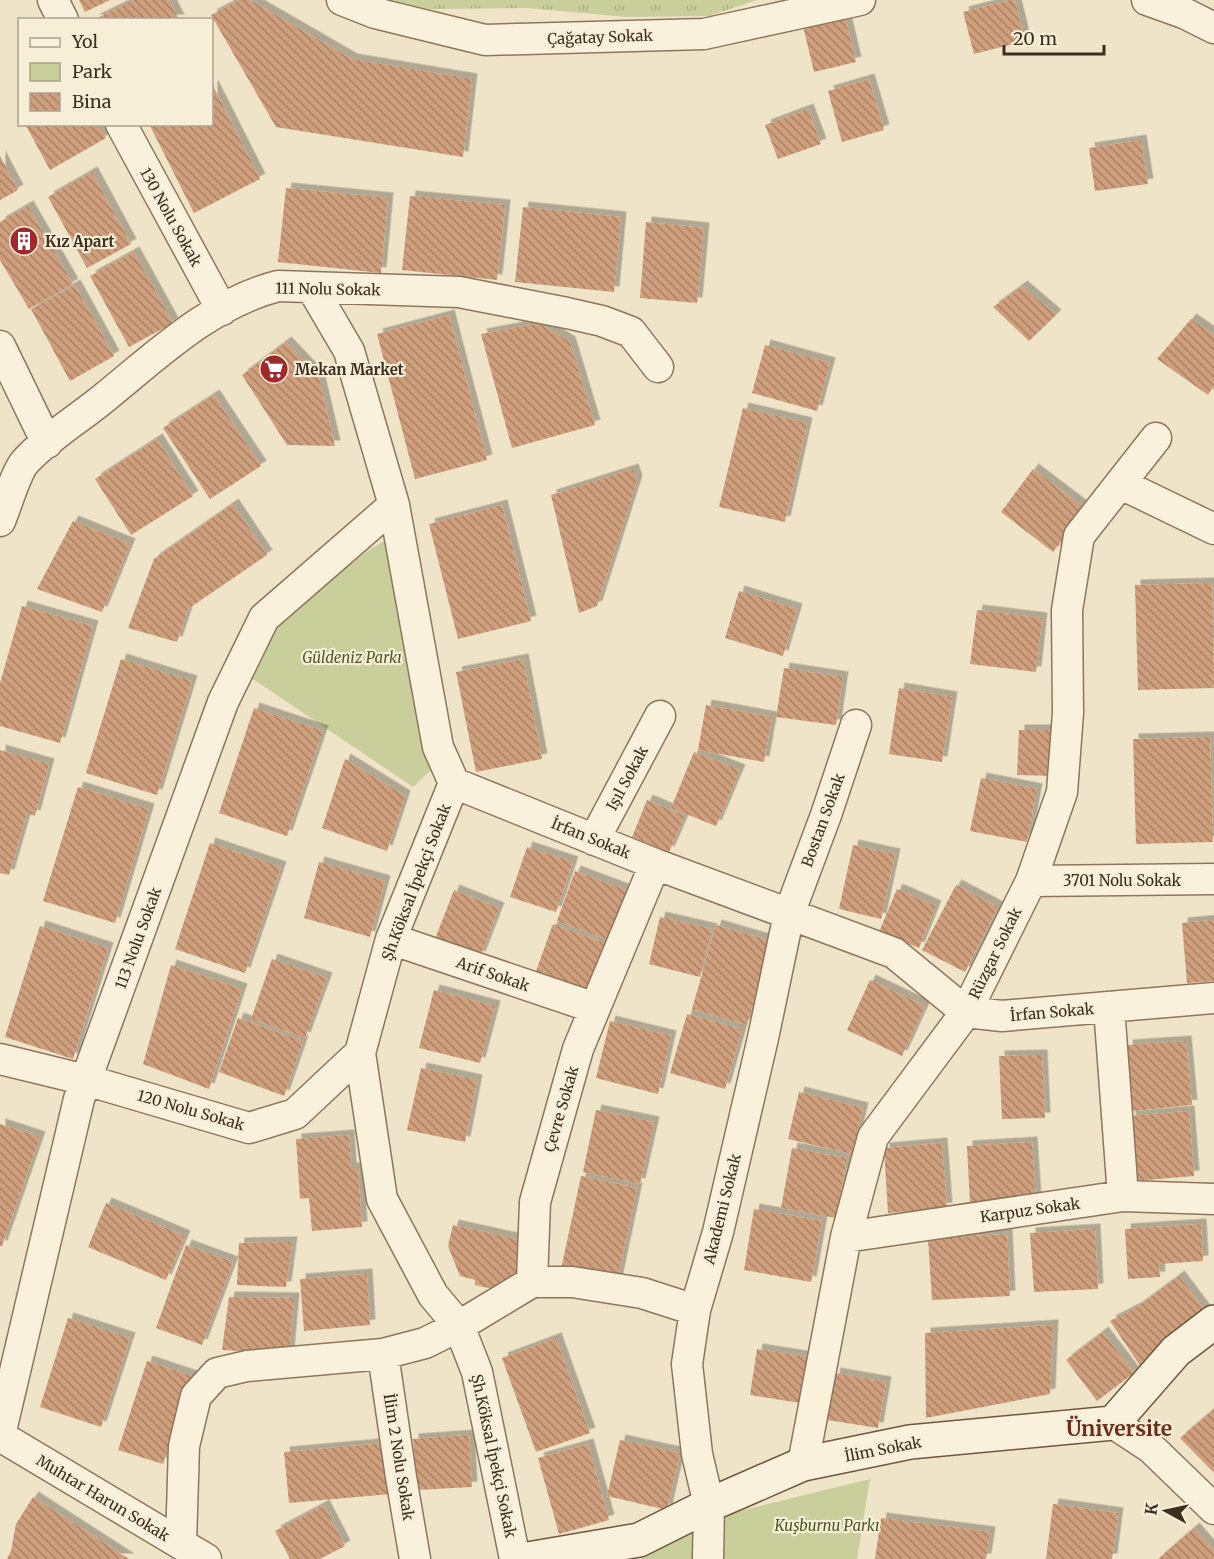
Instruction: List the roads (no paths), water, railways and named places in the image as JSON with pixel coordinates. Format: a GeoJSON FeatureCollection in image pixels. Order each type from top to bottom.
{"type":"FeatureCollection","features":[{"type":"Feature","properties":{"kind":"street"},"geometry":{"type":"LineString","coordinates":[[53,0],[62,18]]}},
{"type":"Feature","properties":{"kind":"street","name":"Çağatay Sokak"},"geometry":{"type":"LineString","coordinates":[[342,0],[375,13],[485,40],[705,34],[860,0]]}},
{"type":"Feature","properties":{"kind":"street"},"geometry":{"type":"LineString","coordinates":[[1147,0],[1214,27]]}},
{"type":"Feature","properties":{"kind":"street","name":"130 Nolu Sokak"},"geometry":{"type":"LineString","coordinates":[[122,126],[222,310]]}},
{"type":"Feature","properties":{"kind":"street","name":"111 Nolu Sokak"},"geometry":{"type":"LineString","coordinates":[[0,521],[23,464],[47,442],[175,339],[256,291],[278,286],[459,292],[602,321],[631,332],[658,367]]}},
{"type":"Feature","properties":{"kind":"street"},"geometry":{"type":"LineString","coordinates":[[312,288],[349,351],[394,504],[438,747],[454,783]]}},
{"type":"Feature","properties":{"kind":"street"},"geometry":{"type":"LineString","coordinates":[[0,346],[9,380],[47,442]]}},
{"type":"Feature","properties":{"kind":"street","name":"Rüzgar Sokak"},"geometry":{"type":"LineString","coordinates":[[803,1464],[846,1237],[873,1137],[966,1012],[1030,881],[1062,792],[1068,713],[1067,610],[1079,536],[1156,438]]}},
{"type":"Feature","properties":{"kind":"street"},"geometry":{"type":"LineString","coordinates":[[1121,484],[1214,529]]}},
{"type":"Feature","properties":{"kind":"street","name":"113 Nolu Sokak"},"geometry":{"type":"LineString","coordinates":[[0,1436],[76,1110],[223,702],[264,618],[394,504]]}},
{"type":"Feature","properties":{"kind":"street","name":"Işıl Sokak"},"geometry":{"type":"LineString","coordinates":[[594,840],[660,717]]}},
{"type":"Feature","properties":{"kind":"street","name":"Bostan Sokak"},"geometry":{"type":"LineString","coordinates":[[789,914],[856,725]]}},
{"type":"Feature","properties":{"kind":"street","name":"İrfan Sokak"},"geometry":{"type":"LineString","coordinates":[[454,783],[655,864],[894,953],[966,1012],[1002,1017],[1214,998]]}},
{"type":"Feature","properties":{"kind":"street","name":"Şh.Köksal İpekçi Sokak"},"geometry":{"type":"LineString","coordinates":[[454,783],[391,939],[360,1053],[382,1199],[433,1295],[459,1326],[477,1372],[515,1559]]}},
{"type":"Feature","properties":{"kind":"street","name":"Çevre Sokak"},"geometry":{"type":"LineString","coordinates":[[532,1282],[535,1202],[578,1049],[655,864]]}},
{"type":"Feature","properties":{"kind":"street","name":"3701 Nolu Sokak"},"geometry":{"type":"LineString","coordinates":[[1030,881],[1214,879]]}},
{"type":"Feature","properties":{"kind":"street","name":"Akademi Sokak"},"geometry":{"type":"LineString","coordinates":[[708,1559],[710,1506],[697,1454],[687,1364],[695,1310],[718,1232],[789,914]]}},
{"type":"Feature","properties":{"kind":"street","name":"Arif Sokak"},"geometry":{"type":"LineString","coordinates":[[391,939],[595,1008]]}},
{"type":"Feature","properties":{"kind":"street"},"geometry":{"type":"LineString","coordinates":[[1109,1007],[1123,1196]]}},
{"type":"Feature","properties":{"kind":"street","name":"120 Nolu Sokak"},"geometry":{"type":"LineString","coordinates":[[0,1059],[87,1080],[249,1128],[295,1114],[360,1053]]}},
{"type":"Feature","properties":{"kind":"street","name":"Karpuz Sokak"},"geometry":{"type":"LineString","coordinates":[[846,1237],[1123,1196],[1214,1199]]}},
{"type":"Feature","properties":{"kind":"street"},"geometry":{"type":"LineString","coordinates":[[194,1551],[184,1446],[196,1396],[217,1373],[247,1366],[383,1354],[425,1342],[459,1326],[532,1282],[573,1282],[642,1293],[695,1310]]}},
{"type":"Feature","properties":{"kind":"street"},"geometry":{"type":"LineString","coordinates":[[1214,1322],[1176,1351],[1113,1423],[1151,1448],[1214,1509]]}},
{"type":"Feature","properties":{"kind":"street","name":"İlim 2 Nolu Sokak"},"geometry":{"type":"LineString","coordinates":[[383,1354],[415,1559]]}},
{"type":"Feature","properties":{"kind":"street","name":"İlim Sokak"},"geometry":{"type":"LineString","coordinates":[[528,1559],[639,1540],[803,1464],[910,1442],[1113,1423]]}},
{"type":"Feature","properties":{"kind":"street","name":"Muhtar Harun Sokak"},"geometry":{"type":"LineString","coordinates":[[0,1436],[194,1551]]}},
{"type":"Feature","properties":{"kind":"place","name":"Kız Apart"},"geometry":{"type":"Point","coordinates":[24,241]}},
{"type":"Feature","properties":{"kind":"place","name":"Mekan Market"},"geometry":{"type":"Point","coordinates":[274,369]}},
{"type":"Feature","properties":{"kind":"district","name":"Üniversite"},"geometry":{"type":"Point","coordinates":[1119,1428]}},
{"type":"Feature","properties":{"kind":"park label","name":"Güldeniz Parkı"},"geometry":{"type":"Point","coordinates":[352,657]}},
{"type":"Feature","properties":{"kind":"park label","name":"Kuşburnu Parkı"},"geometry":{"type":"Point","coordinates":[827,1525]}}]}
